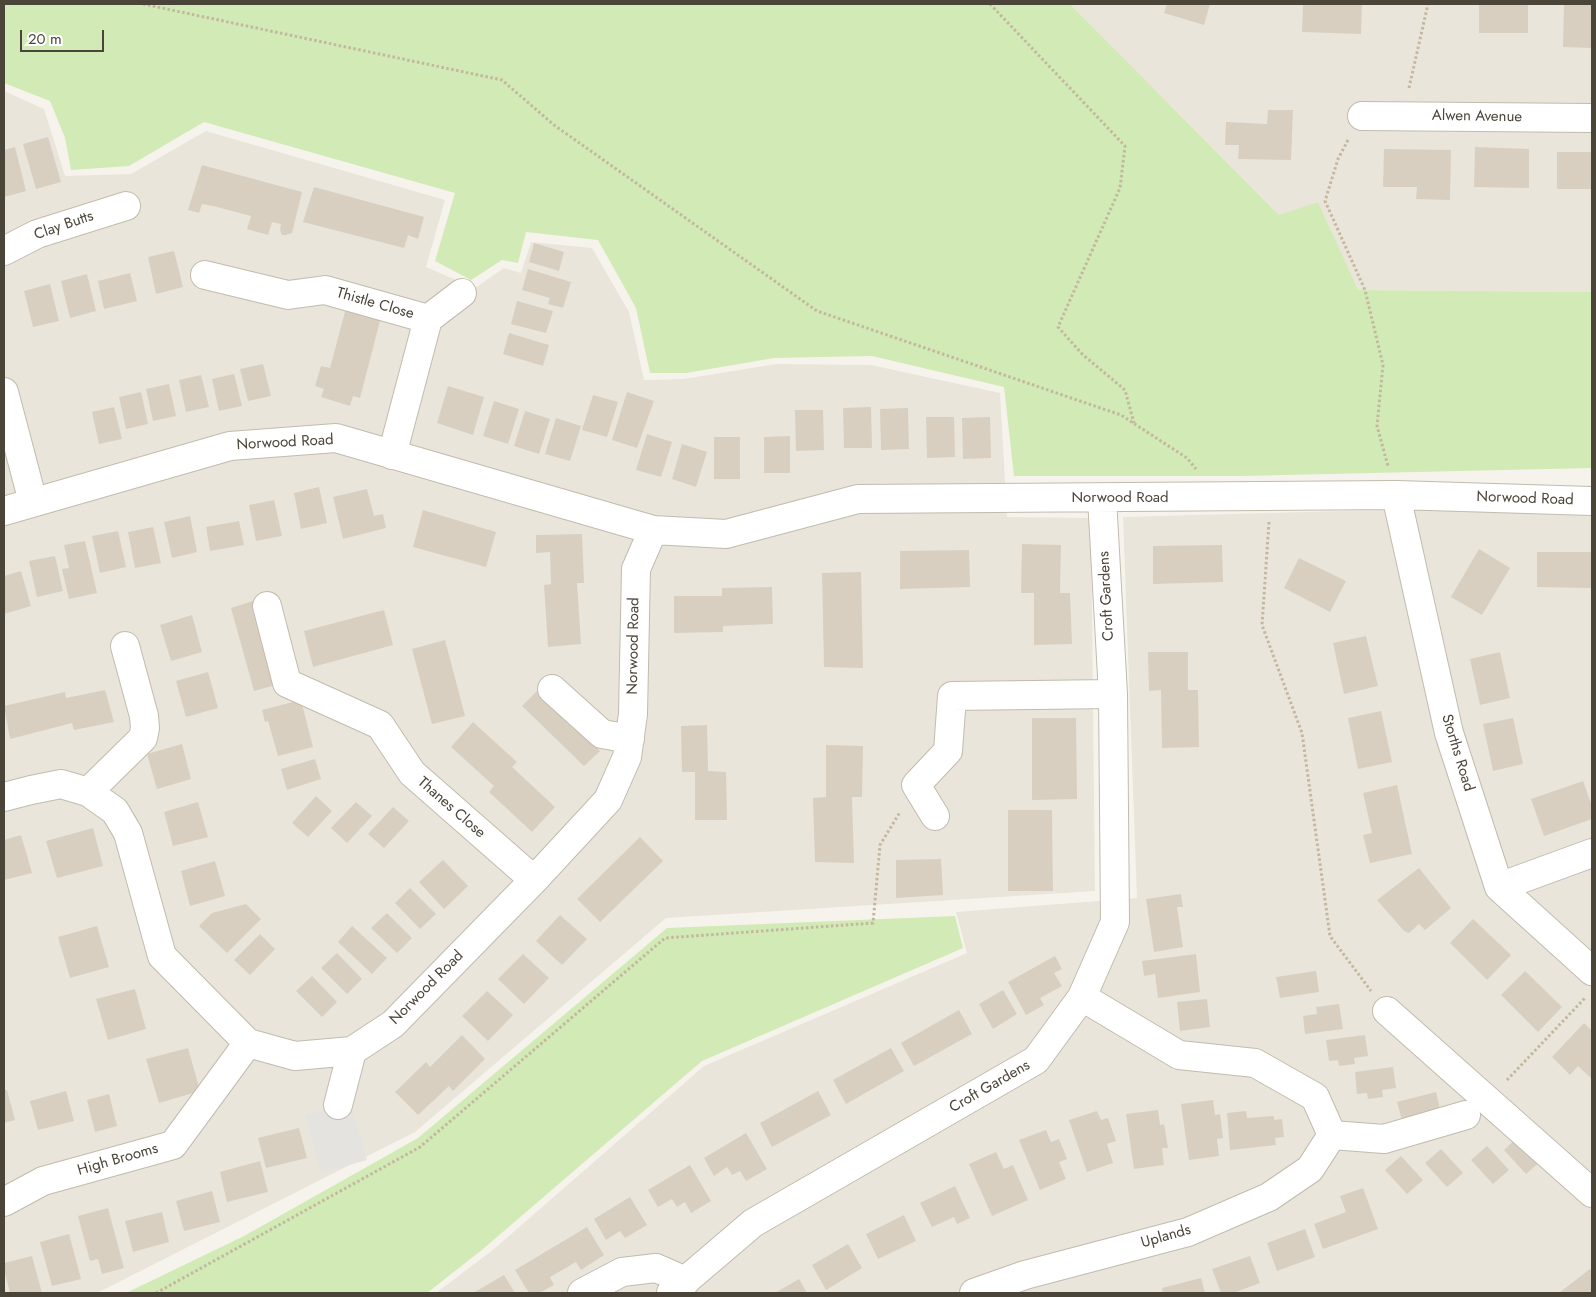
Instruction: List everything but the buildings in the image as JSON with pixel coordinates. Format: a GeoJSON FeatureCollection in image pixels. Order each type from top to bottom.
{"type":"FeatureCollection","features":[{"type":"Feature","properties":{"kind":"street","name":"Alwen Avenue"},"geometry":{"type":"LineString","coordinates":[[1362,116],[1592,118]]}},
{"type":"Feature","properties":{"kind":"street","name":"Clay Butts"},"geometry":{"type":"LineString","coordinates":[[4,251],[37,234],[126,206]]}},
{"type":"Feature","properties":{"kind":"street","name":"Thistle Close"},"geometry":{"type":"LineString","coordinates":[[204,275],[288,294],[325,290],[428,319]]}},
{"type":"Feature","properties":{"kind":"street","name":"Thistle Close"},"geometry":{"type":"LineString","coordinates":[[392,455],[428,319],[462,293]]}},
{"type":"Feature","properties":{"kind":"street"},"geometry":{"type":"LineString","coordinates":[[4,392],[32,502]]}},
{"type":"Feature","properties":{"kind":"street","name":"Norwood Road"},"geometry":{"type":"LineString","coordinates":[[4,512],[32,502],[230,446],[336,438],[653,530],[726,534],[858,499],[1396,495],[1592,501]]}},
{"type":"Feature","properties":{"kind":"street","name":"Storths Road"},"geometry":{"type":"LineString","coordinates":[[1396,495],[1449,733],[1499,887],[1592,971]]}},
{"type":"Feature","properties":{"kind":"street","name":"Croft Gardens"},"geometry":{"type":"LineString","coordinates":[[678,1287],[753,1223],[1036,1060],[1082,997],[1115,922],[1113,694],[1102,498]]}},
{"type":"Feature","properties":{"kind":"street","name":"Norwood Road"},"geometry":{"type":"LineString","coordinates":[[4,797],[61,784],[88,792],[115,811],[128,833],[162,956],[248,1043],[295,1056],[352,1050],[393,1024],[534,880],[608,800],[627,757],[630,739],[633,714],[636,570],[653,530]]}},
{"type":"Feature","properties":{"kind":"street","name":"Thanes Close"},"geometry":{"type":"LineString","coordinates":[[267,606],[287,683],[380,725],[412,773],[534,880]]}},
{"type":"Feature","properties":{"kind":"street"},"geometry":{"type":"LineString","coordinates":[[88,792],[143,738],[145,728],[144,716],[125,646]]}},
{"type":"Feature","properties":{"kind":"street"},"geometry":{"type":"LineString","coordinates":[[552,689],[602,734],[630,739]]}},
{"type":"Feature","properties":{"kind":"street"},"geometry":{"type":"LineString","coordinates":[[935,816],[916,785],[948,752],[952,696],[1113,694]]}},
{"type":"Feature","properties":{"kind":"street"},"geometry":{"type":"LineString","coordinates":[[1499,887],[1592,853]]}},
{"type":"Feature","properties":{"kind":"street"},"geometry":{"type":"LineString","coordinates":[[1082,997],[1179,1055],[1255,1063],[1315,1097],[1332,1135],[1384,1139],[1477,1108]]}},
{"type":"Feature","properties":{"kind":"street"},"geometry":{"type":"LineString","coordinates":[[1387,1011],[1477,1108],[1592,1193]]}},
{"type":"Feature","properties":{"kind":"street","name":"High Brooms"},"geometry":{"type":"LineString","coordinates":[[4,1202],[43,1181],[173,1144],[248,1043]]}},
{"type":"Feature","properties":{"kind":"street"},"geometry":{"type":"LineString","coordinates":[[338,1105],[352,1050]]}},
{"type":"Feature","properties":{"kind":"street","name":"Uplands"},"geometry":{"type":"LineString","coordinates":[[974,1293],[1025,1275],[1188,1232],[1269,1197],[1310,1169],[1332,1135]]}},
{"type":"Feature","properties":{"kind":"street"},"geometry":{"type":"LineString","coordinates":[[582,1293],[622,1272],[656,1268],[678,1287]]}},
{"type":"Feature","properties":{"kind":"path"},"geometry":{"type":"LineString","coordinates":[[143,4],[502,80],[554,125],[818,311],[1121,415],[1186,458],[1222,497]]}},
{"type":"Feature","properties":{"kind":"path"},"geometry":{"type":"LineString","coordinates":[[990,4],[1125,146],[1120,188],[1058,327],[1082,354],[1126,390],[1135,424]]}},
{"type":"Feature","properties":{"kind":"path"},"geometry":{"type":"LineString","coordinates":[[1402,116],[1428,4]]}},
{"type":"Feature","properties":{"kind":"path"},"geometry":{"type":"LineString","coordinates":[[1362,116],[1338,158],[1325,201],[1365,290],[1383,365],[1377,426],[1396,495]]}},
{"type":"Feature","properties":{"kind":"path"},"geometry":{"type":"LineString","coordinates":[[1271,496],[1262,625],[1302,733],[1330,936],[1387,1011]]}},
{"type":"Feature","properties":{"kind":"path"},"geometry":{"type":"LineString","coordinates":[[156,1293],[420,1147],[665,938],[873,924],[880,845],[916,785]]}},
{"type":"Feature","properties":{"kind":"path"},"geometry":{"type":"LineString","coordinates":[[1477,1108],[1586,997]]}},
{"type":"Feature","properties":{"kind":"shaded area"},"geometry":{"type":"Polygon","coordinates":[[[1070,4],[1592,4],[1592,292],[1357,290],[1318,202],[1280,216],[1070,4]]]}},
{"type":"Feature","properties":{"kind":"shaded area"},"geometry":{"type":"Polygon","coordinates":[[[4,91],[44,109],[65,176],[131,174],[206,131],[445,200],[426,267],[475,288],[504,268],[521,273],[531,242],[592,248],[629,312],[644,380],[684,379],[776,364],[871,365],[1000,393],[1007,517],[1091,518],[1095,891],[666,918],[415,1132],[97,1293],[4,1293],[4,91]]]}},
{"type":"Feature","properties":{"kind":"shaded area"},"geometry":{"type":"Polygon","coordinates":[[[1414,509],[1592,512],[1592,1293],[436,1293],[494,1249],[704,1066],[967,953],[956,912],[1137,898],[1123,517],[1414,509]]]}},
{"type":"Feature","properties":{"kind":"shaded area"},"geometry":{"type":"Polygon","coordinates":[[[350,1102],[367,1160],[321,1173],[305,1115],[350,1102]]]}},
{"type":"Feature","properties":{"kind":"green space"},"geometry":{"type":"Polygon","coordinates":[[[4,4],[1070,4],[1279,215],[1318,202],[1358,290],[1592,292],[1592,468],[1241,476],[1014,476],[1004,387],[872,356],[774,358],[686,373],[650,373],[636,308],[598,240],[526,232],[518,263],[502,260],[471,280],[435,261],[455,193],[204,122],[129,166],[71,170],[65,138],[50,101],[4,83],[4,4]]]}},
{"type":"Feature","properties":{"kind":"green space"},"geometry":{"type":"Polygon","coordinates":[[[955,916],[963,948],[702,1061],[483,1249],[427,1293],[126,1293],[244,1236],[418,1138],[667,928],[955,916]]]}}]}
